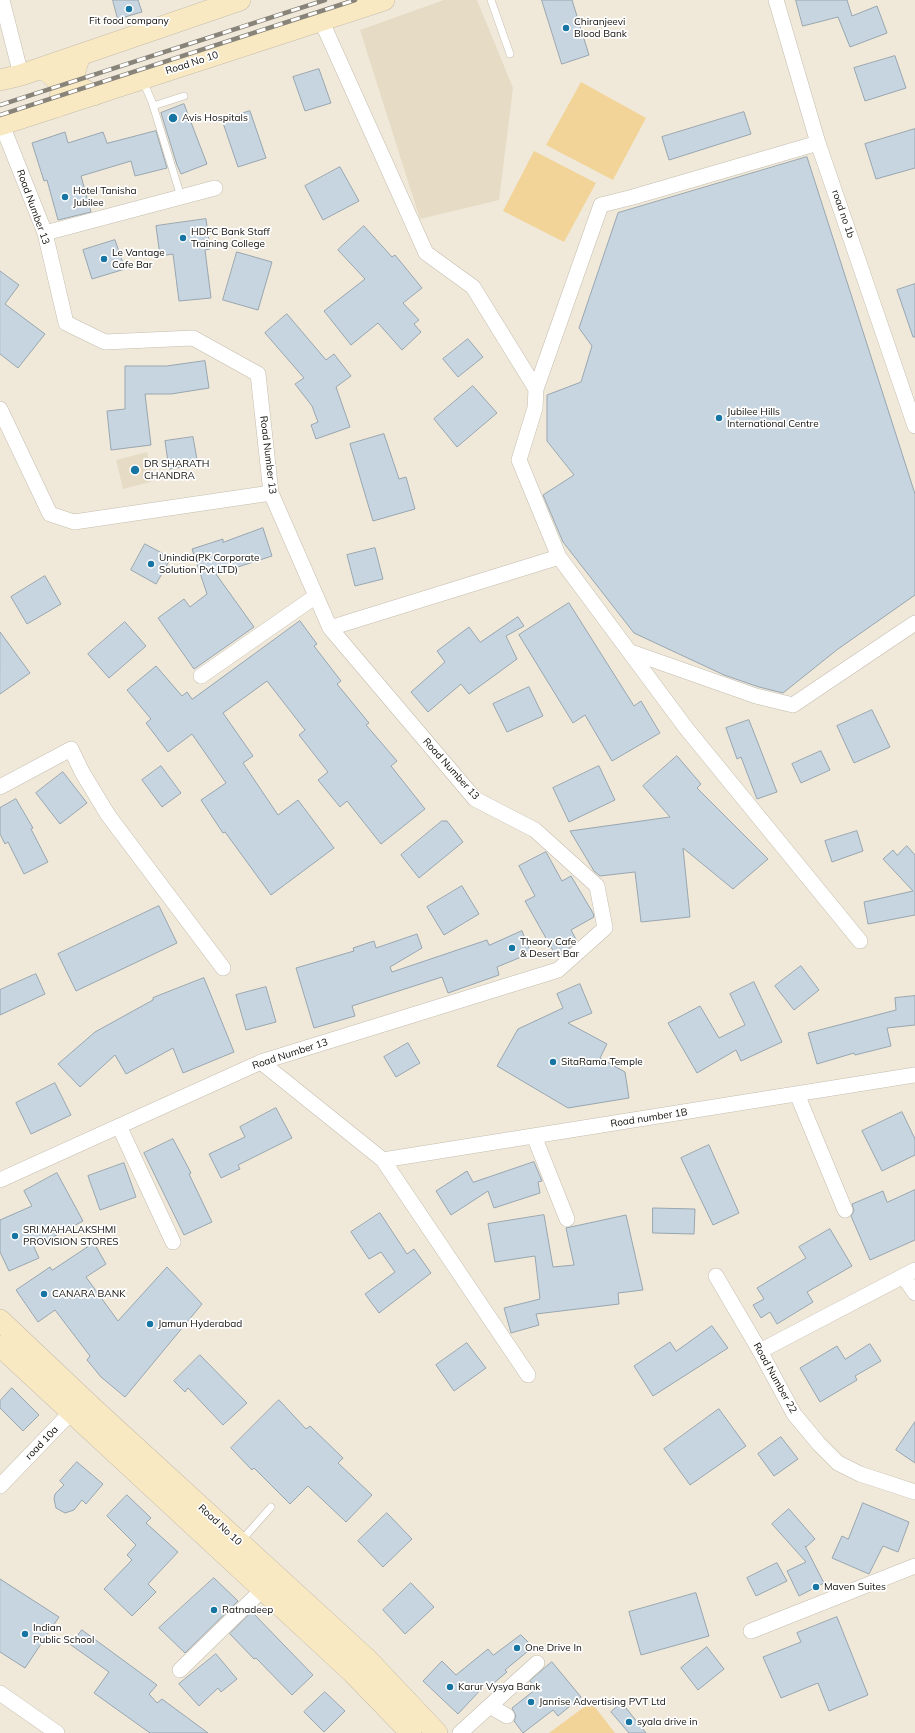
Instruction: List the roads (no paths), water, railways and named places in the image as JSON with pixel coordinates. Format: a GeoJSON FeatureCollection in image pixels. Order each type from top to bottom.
{"type":"FeatureCollection","features":[{"type":"Feature","properties":{"kind":"main road"},"geometry":{"type":"LineString","coordinates":[[0,80],[21,75],[240,0]]}},
{"type":"Feature","properties":{"kind":"main road","name":"Road No 10"},"geometry":{"type":"LineString","coordinates":[[1,125],[384,0]]}},
{"type":"Feature","properties":{"kind":"main road"},"geometry":{"type":"LineString","coordinates":[[80,55],[74,77],[79,87],[94,95]]}},
{"type":"Feature","properties":{"kind":"main road"},"geometry":{"type":"LineString","coordinates":[[41,68],[54,76],[58,81],[61,90],[60,100],[57,107]]}},
{"type":"Feature","properties":{"kind":"main road","name":"Road No 10"},"geometry":{"type":"LineString","coordinates":[[0,1320],[77,1406],[262,1590],[353,1673],[411,1733]]}},
{"type":"Feature","properties":{"kind":"main road","name":"Road No 10"},"geometry":{"type":"LineString","coordinates":[[0,1346],[77,1406],[240,1543],[366,1659],[437,1733]]}},
{"type":"Feature","properties":{"kind":"street"},"geometry":{"type":"LineString","coordinates":[[2,0],[21,75]]}},
{"type":"Feature","properties":{"kind":"street","name":"road no 1b"},"geometry":{"type":"LineString","coordinates":[[776,0],[818,143],[915,426]]}},
{"type":"Feature","properties":{"kind":"street"},"geometry":{"type":"LineString","coordinates":[[322,20],[426,253],[473,287],[536,389]]}},
{"type":"Feature","properties":{"kind":"street","name":"Road Number 13"},"geometry":{"type":"LineString","coordinates":[[0,1180],[261,1062],[558,970],[605,928],[597,886],[535,830],[476,799],[330,628],[271,493],[258,374],[193,338],[105,342],[66,323],[45,233],[1,125]]}},
{"type":"Feature","properties":{"kind":"street"},"geometry":{"type":"LineString","coordinates":[[818,143],[601,205],[536,389],[534,408],[519,460],[559,556],[686,728],[860,941]]}},
{"type":"Feature","properties":{"kind":"street"},"geometry":{"type":"LineString","coordinates":[[45,233],[215,188]]}},
{"type":"Feature","properties":{"kind":"street"},"geometry":{"type":"LineString","coordinates":[[0,409],[50,514],[74,522],[271,493]]}},
{"type":"Feature","properties":{"kind":"street"},"geometry":{"type":"LineString","coordinates":[[330,628],[559,556]]}},
{"type":"Feature","properties":{"kind":"street"},"geometry":{"type":"LineString","coordinates":[[201,676],[316,596]]}},
{"type":"Feature","properties":{"kind":"street"},"geometry":{"type":"LineString","coordinates":[[631,652],[756,696],[793,705],[915,623]]}},
{"type":"Feature","properties":{"kind":"street"},"geometry":{"type":"LineString","coordinates":[[0,787],[71,749],[82,772],[108,815],[223,968]]}},
{"type":"Feature","properties":{"kind":"street"},"geometry":{"type":"LineString","coordinates":[[261,1062],[383,1160],[528,1375]]}},
{"type":"Feature","properties":{"kind":"street","name":"Road number 1B"},"geometry":{"type":"LineString","coordinates":[[383,1160],[915,1075]]}},
{"type":"Feature","properties":{"kind":"street"},"geometry":{"type":"LineString","coordinates":[[797,1094],[845,1210]]}},
{"type":"Feature","properties":{"kind":"street"},"geometry":{"type":"LineString","coordinates":[[119,1126],[173,1242]]}},
{"type":"Feature","properties":{"kind":"street"},"geometry":{"type":"LineString","coordinates":[[534,1136],[567,1219]]}},
{"type":"Feature","properties":{"kind":"street"},"geometry":{"type":"LineString","coordinates":[[760,1351],[909,1273],[915,1293]]}},
{"type":"Feature","properties":{"kind":"street","name":"Road Number 22"},"geometry":{"type":"LineString","coordinates":[[716,1276],[760,1351],[794,1414],[819,1444],[838,1463],[860,1474],[915,1492]]}},
{"type":"Feature","properties":{"kind":"street","name":"road 10a"},"geometry":{"type":"LineString","coordinates":[[0,1486],[77,1406]]}},
{"type":"Feature","properties":{"kind":"street"},"geometry":{"type":"LineString","coordinates":[[750,1631],[915,1566]]}},
{"type":"Feature","properties":{"kind":"street"},"geometry":{"type":"LineString","coordinates":[[180,1670],[262,1590]]}},
{"type":"Feature","properties":{"kind":"street"},"geometry":{"type":"LineString","coordinates":[[460,1733],[537,1663]]}},
{"type":"Feature","properties":{"kind":"street"},"geometry":{"type":"LineString","coordinates":[[0,1693],[58,1733]]}},
{"type":"Feature","properties":{"kind":"street"},"geometry":{"type":"LineString","coordinates":[[487,1708],[493,1708],[507,1716]]}},
{"type":"Feature","properties":{"kind":"lane"},"geometry":{"type":"LineString","coordinates":[[491,0],[510,54]]}},
{"type":"Feature","properties":{"kind":"lane"},"geometry":{"type":"LineString","coordinates":[[143,79],[153,106],[181,197]]}},
{"type":"Feature","properties":{"kind":"lane"},"geometry":{"type":"LineString","coordinates":[[153,106],[184,96]]}},
{"type":"Feature","properties":{"kind":"lane"},"geometry":{"type":"LineString","coordinates":[[240,1543],[271,1507]]}},
{"type":"Feature","properties":{"kind":"railway"},"geometry":{"type":"LineString","coordinates":[[0,105],[325,0]]}},
{"type":"Feature","properties":{"kind":"railway"},"geometry":{"type":"LineString","coordinates":[[0,115],[355,0]]}},
{"type":"Feature","properties":{"kind":"place","name":"Fit food company"},"geometry":{"type":"Point","coordinates":[129,9]}},
{"type":"Feature","properties":{"kind":"place","name":"Chiranjeevi Blood Bank"},"geometry":{"type":"Point","coordinates":[566,28]}},
{"type":"Feature","properties":{"kind":"place","name":"Avis Hospitals"},"geometry":{"type":"Point","coordinates":[173,118]}},
{"type":"Feature","properties":{"kind":"place","name":"Hotel Tanisha Jubilee"},"geometry":{"type":"Point","coordinates":[65,197]}},
{"type":"Feature","properties":{"kind":"place","name":"HDFC Bank Staff Training College"},"geometry":{"type":"Point","coordinates":[183,238]}},
{"type":"Feature","properties":{"kind":"place","name":"Le Vantage Cafe Bar"},"geometry":{"type":"Point","coordinates":[104,259]}},
{"type":"Feature","properties":{"kind":"place","name":"Jubilee Hills International Centre"},"geometry":{"type":"Point","coordinates":[719,418]}},
{"type":"Feature","properties":{"kind":"place","name":"DR SHARATH CHANDRA"},"geometry":{"type":"Point","coordinates":[135,470]}},
{"type":"Feature","properties":{"kind":"place","name":"Unindia(PK Corporate Solution Pvt LTD)"},"geometry":{"type":"Point","coordinates":[151,564]}},
{"type":"Feature","properties":{"kind":"place","name":"Theory Cafe & Desert Bar"},"geometry":{"type":"Point","coordinates":[512,948]}},
{"type":"Feature","properties":{"kind":"place","name":"SitaRama Temple"},"geometry":{"type":"Point","coordinates":[553,1062]}},
{"type":"Feature","properties":{"kind":"place","name":"SRI MAHALAKSHMI PROVISION STORES"},"geometry":{"type":"Point","coordinates":[15,1236]}},
{"type":"Feature","properties":{"kind":"place","name":"CANARA BANK"},"geometry":{"type":"Point","coordinates":[44,1294]}},
{"type":"Feature","properties":{"kind":"place","name":"Jamun Hyderabad"},"geometry":{"type":"Point","coordinates":[150,1324]}},
{"type":"Feature","properties":{"kind":"place","name":"Maven Suites"},"geometry":{"type":"Point","coordinates":[816,1587]}},
{"type":"Feature","properties":{"kind":"place","name":"Ratnadeep"},"geometry":{"type":"Point","coordinates":[214,1610]}},
{"type":"Feature","properties":{"kind":"place","name":"Indian Public School"},"geometry":{"type":"Point","coordinates":[25,1634]}},
{"type":"Feature","properties":{"kind":"place","name":"One Drive In"},"geometry":{"type":"Point","coordinates":[517,1648]}},
{"type":"Feature","properties":{"kind":"place","name":"Karur Vysya Bank"},"geometry":{"type":"Point","coordinates":[450,1687]}},
{"type":"Feature","properties":{"kind":"place","name":"Janrise Advertising PVT Ltd"},"geometry":{"type":"Point","coordinates":[531,1702]}},
{"type":"Feature","properties":{"kind":"place","name":"syala drive in"},"geometry":{"type":"Point","coordinates":[629,1722]}}]}
